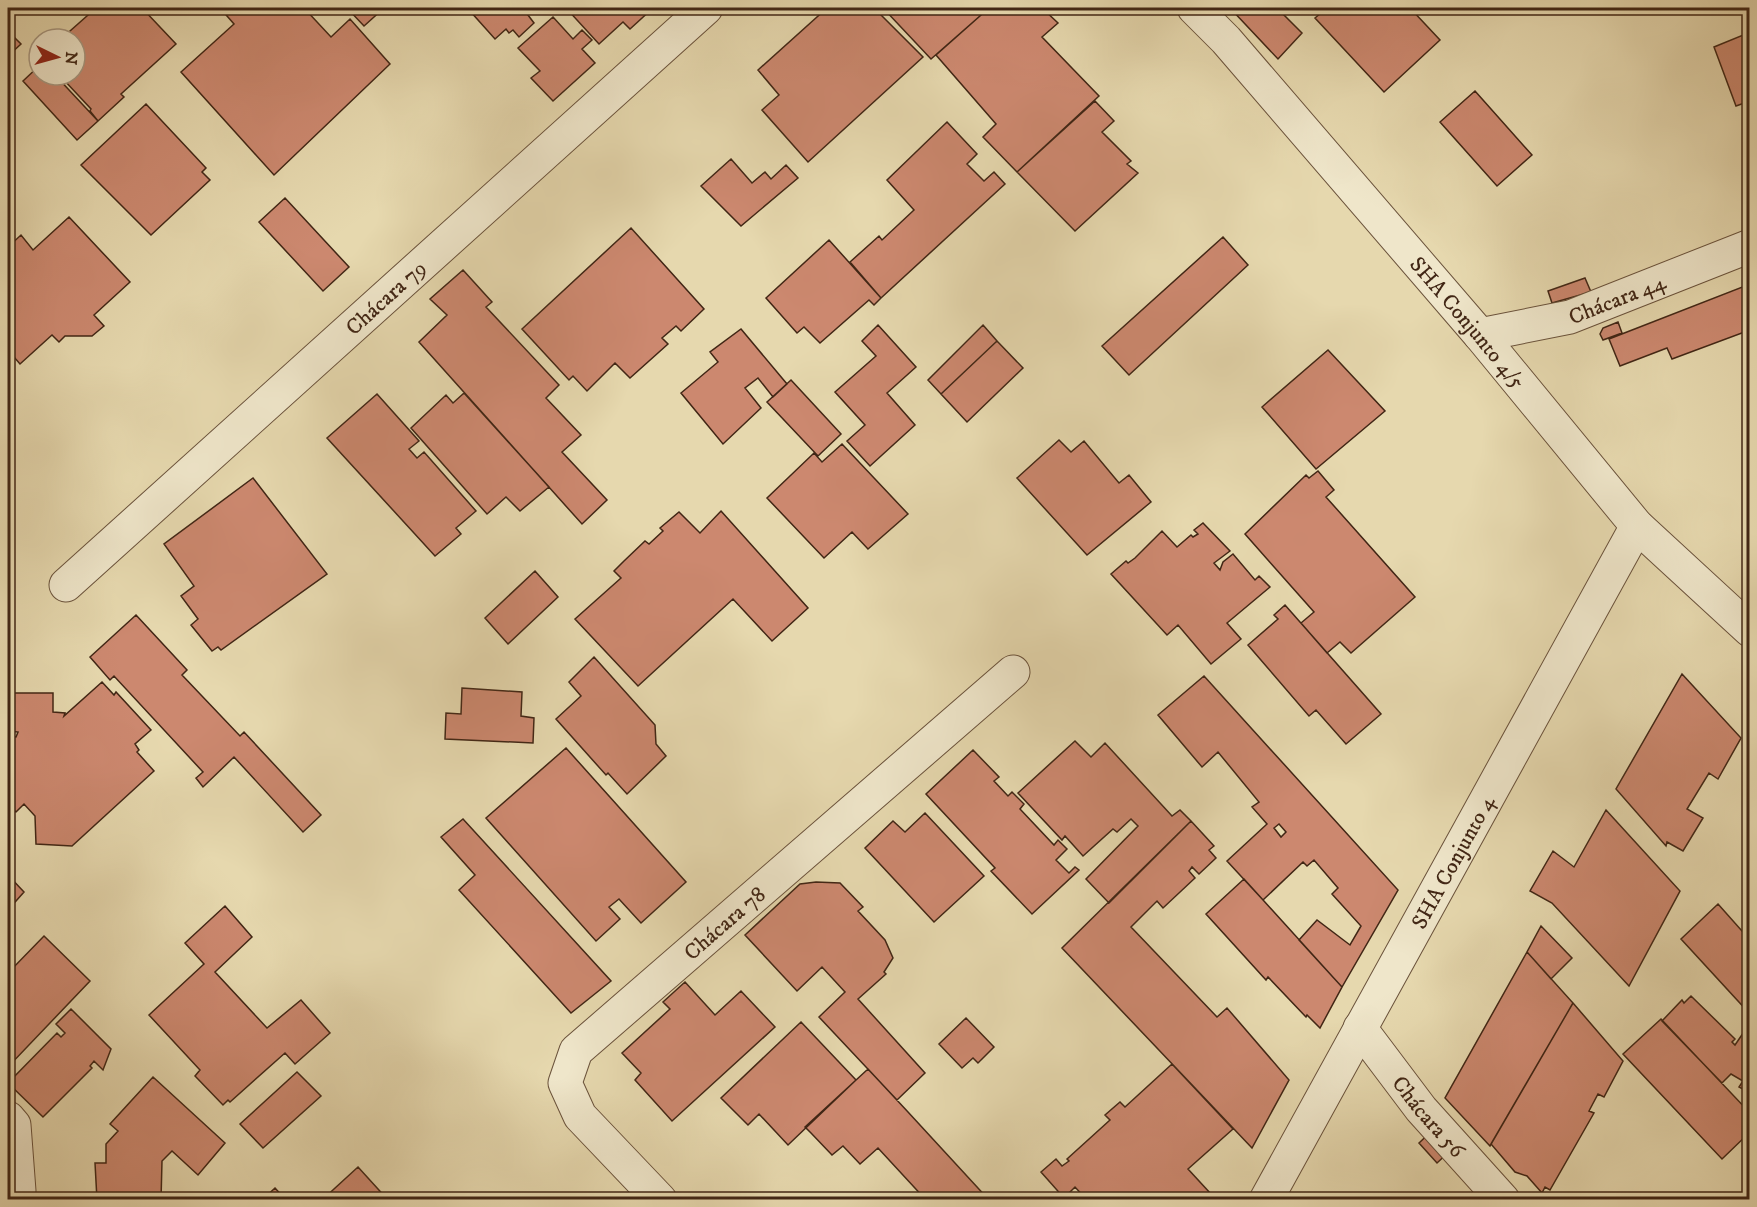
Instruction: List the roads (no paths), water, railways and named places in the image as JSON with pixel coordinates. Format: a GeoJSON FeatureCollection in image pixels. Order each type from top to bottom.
{"type":"FeatureCollection","features":[{"type":"Feature","properties":{"kind":"street","name":"Chácara 79"},"geometry":{"type":"LineString","coordinates":[[66,585],[706,8]]}},
{"type":"Feature","properties":{"kind":"street","name":"SHA Conjunto 4/5"},"geometry":{"type":"LineString","coordinates":[[1194,8],[1226,40],[1480,334],[1637,526],[1749,630]]}},
{"type":"Feature","properties":{"kind":"street","name":"Chácara 44"},"geometry":{"type":"LineString","coordinates":[[1480,334],[1570,317],[1749,246]]}},
{"type":"Feature","properties":{"kind":"street","name":"SHA Conjunto 4"},"geometry":{"type":"LineString","coordinates":[[1266,1200],[1637,526]]}},
{"type":"Feature","properties":{"kind":"street","name":"Chácara 78"},"geometry":{"type":"LineString","coordinates":[[660,1200],[580,1116],[565,1083],[576,1051],[1012,672]]}},
{"type":"Feature","properties":{"kind":"street","name":"Chácara 56"},"geometry":{"type":"LineString","coordinates":[[1360,1028],[1421,1109],[1503,1200]]}},
{"type":"Feature","properties":{"kind":"street"},"geometry":{"type":"LineString","coordinates":[[8,1118],[14,1125],[16,1191]]}}]}
